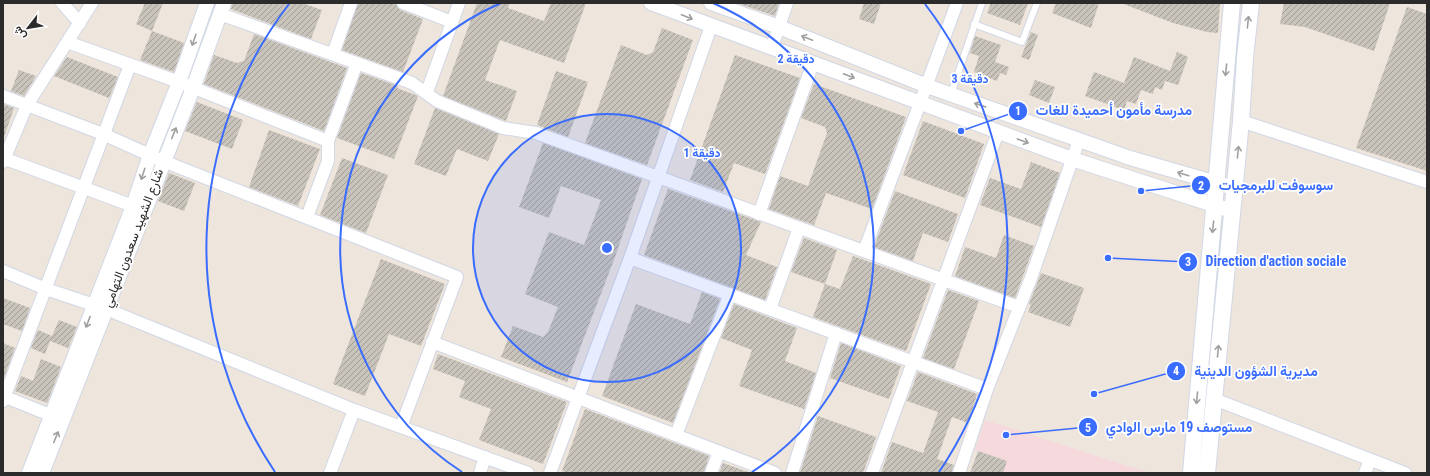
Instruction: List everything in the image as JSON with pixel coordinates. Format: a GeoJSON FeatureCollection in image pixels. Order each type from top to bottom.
{"type":"FeatureCollection","features":[{"type":"Feature","properties":{"kind":"main road"},"geometry":{"type":"LineString","coordinates":[[1191,473],[1232,3]]}},
{"type":"Feature","properties":{"kind":"main road"},"geometry":{"type":"LineString","coordinates":[[1207,473],[1241,121],[1250,3]]}},
{"type":"Feature","properties":{"kind":"street"},"geometry":{"type":"LineString","coordinates":[[62,3],[80,23]]}},
{"type":"Feature","properties":{"kind":"street"},"geometry":{"type":"LineString","coordinates":[[92,3],[27,105],[4,160],[133,206]]}},
{"type":"Feature","properties":{"kind":"street","name":"شارع الشهيد سعدون التهامي"},"geometry":{"type":"LineString","coordinates":[[100,308],[150,155],[179,82],[207,3]]}},
{"type":"Feature","properties":{"kind":"street"},"geometry":{"type":"LineString","coordinates":[[333,54],[351,3]]}},
{"type":"Feature","properties":{"kind":"street"},"geometry":{"type":"LineString","coordinates":[[402,3],[452,22]]}},
{"type":"Feature","properties":{"kind":"street"},"geometry":{"type":"LineString","coordinates":[[427,92],[459,3]]}},
{"type":"Feature","properties":{"kind":"street"},"geometry":{"type":"LineString","coordinates":[[651,3],[1072,159],[1215,207],[1232,211]]}},
{"type":"Feature","properties":{"kind":"street"},"geometry":{"type":"LineString","coordinates":[[711,3],[779,27],[927,86],[1079,140],[1130,158],[1234,188]]}},
{"type":"Feature","properties":{"kind":"street"},"geometry":{"type":"LineString","coordinates":[[772,47],[787,3]]}},
{"type":"Feature","properties":{"kind":"street"},"geometry":{"type":"LineString","coordinates":[[864,251],[927,86],[956,3]]}},
{"type":"Feature","properties":{"kind":"street"},"geometry":{"type":"LineString","coordinates":[[222,9],[333,54],[412,83],[427,92],[437,101],[503,128],[536,133],[1019,307]]}},
{"type":"Feature","properties":{"kind":"street","name":"شارع الشهيد سعدون التهامي"},"geometry":{"type":"LineString","coordinates":[[30,473],[57,418],[100,308],[193,88],[222,9]]}},
{"type":"Feature","properties":{"kind":"street"},"geometry":{"type":"LineString","coordinates":[[550,473],[630,258],[711,26]]}},
{"type":"Feature","properties":{"kind":"street"},"geometry":{"type":"LineString","coordinates":[[67,42],[179,82],[328,141]]}},
{"type":"Feature","properties":{"kind":"street"},"geometry":{"type":"LineString","coordinates":[[307,217],[328,161],[328,141],[357,63]]}},
{"type":"Feature","properties":{"kind":"street"},"geometry":{"type":"LineString","coordinates":[[759,214],[813,63]]}},
{"type":"Feature","properties":{"kind":"street"},"geometry":{"type":"LineString","coordinates":[[57,418],[4,398],[46,289],[82,187],[130,65]]}},
{"type":"Feature","properties":{"kind":"street"},"geometry":{"type":"LineString","coordinates":[[3,96],[103,134],[163,161],[457,277],[401,427]]}},
{"type":"Feature","properties":{"kind":"street"},"geometry":{"type":"LineString","coordinates":[[1241,121],[1427,182]]}},
{"type":"Feature","properties":{"kind":"street"},"geometry":{"type":"LineString","coordinates":[[872,473],[998,132]]}},
{"type":"Feature","properties":{"kind":"street"},"geometry":{"type":"LineString","coordinates":[[959,473],[987,389],[1019,307],[1079,140]]}},
{"type":"Feature","properties":{"kind":"street"},"geometry":{"type":"LineString","coordinates":[[770,309],[799,228]]}},
{"type":"Feature","properties":{"kind":"street"},"geometry":{"type":"LineString","coordinates":[[630,258],[987,389]]}},
{"type":"Feature","properties":{"kind":"street"},"geometry":{"type":"LineString","coordinates":[[3,271],[46,289],[100,308],[354,410],[528,473]]}},
{"type":"Feature","properties":{"kind":"street"},"geometry":{"type":"LineString","coordinates":[[676,435],[730,294]]}},
{"type":"Feature","properties":{"kind":"street"},"geometry":{"type":"LineString","coordinates":[[792,473],[836,333]]}},
{"type":"Feature","properties":{"kind":"street"},"geometry":{"type":"LineString","coordinates":[[432,342],[775,473]]}},
{"type":"Feature","properties":{"kind":"street"},"geometry":{"type":"LineString","coordinates":[[1214,399],[1405,473]]}},
{"type":"Feature","properties":{"kind":"street"},"geometry":{"type":"LineString","coordinates":[[330,473],[354,410]]}},
{"type":"Feature","properties":{"kind":"street","name":"شارع الشهيد سعدون التهامي"},"geometry":{"type":"LineString","coordinates":[[42,473],[57,418]]}},
{"type":"Feature","properties":{"kind":"street"},"geometry":{"type":"LineString","coordinates":[[712,473],[719,452]]}},
{"type":"Feature","properties":{"kind":"street"},"geometry":{"type":"LineString","coordinates":[[480,473],[486,458]]}},
{"type":"Feature","properties":{"kind":"street"},"geometry":{"type":"LineString","coordinates":[[1365,473],[1370,460]]}},
{"type":"Feature","properties":{"kind":"lane"},"geometry":{"type":"LineString","coordinates":[[950,94],[982,3]]}},
{"type":"Feature","properties":{"kind":"lane"},"geometry":{"type":"LineString","coordinates":[[974,24],[1022,42],[1037,3]]}},
{"type":"Feature","properties":{"kind":"shaded area"},"geometry":{"type":"Polygon","coordinates":[[[985,420],[1150,473],[997,473],[1002,459],[975,450],[985,420]]]}},
{"type":"Feature","properties":{"kind":"building"},"geometry":{"type":"Polygon","coordinates":[[[145,3],[163,3],[152,31],[136,24],[145,3]]]}},
{"type":"Feature","properties":{"kind":"building"},"geometry":{"type":"Polygon","coordinates":[[[232,3],[302,3],[322,10],[311,39],[231,9],[232,3]]]}},
{"type":"Feature","properties":{"kind":"building"},"geometry":{"type":"Polygon","coordinates":[[[358,3],[396,3],[400,10],[423,19],[403,72],[342,50],[358,3]]]}},
{"type":"Feature","properties":{"kind":"building"},"geometry":{"type":"Polygon","coordinates":[[[477,3],[510,3],[508,8],[544,21],[551,3],[586,3],[564,63],[500,40],[485,80],[517,91],[506,121],[443,96],[477,3]]]}},
{"type":"Feature","properties":{"kind":"building"},"geometry":{"type":"Polygon","coordinates":[[[737,3],[779,3],[775,16],[737,3]]]}},
{"type":"Feature","properties":{"kind":"building"},"geometry":{"type":"Polygon","coordinates":[[[864,3],[881,3],[874,24],[859,19],[864,3]]]}},
{"type":"Feature","properties":{"kind":"building"},"geometry":{"type":"Polygon","coordinates":[[[991,3],[1028,3],[1020,25],[987,13],[991,3]]]}},
{"type":"Feature","properties":{"kind":"building"},"geometry":{"type":"Polygon","coordinates":[[[1056,3],[1099,3],[1091,28],[1052,13],[1056,3]]]}},
{"type":"Feature","properties":{"kind":"building"},"geometry":{"type":"Polygon","coordinates":[[[1121,3],[1220,3],[1218,33],[1207,32],[1173,23],[1121,3]]]}},
{"type":"Feature","properties":{"kind":"building"},"geometry":{"type":"Polygon","coordinates":[[[1284,3],[1390,3],[1374,51],[1305,27],[1280,24],[1284,3]]]}},
{"type":"Feature","properties":{"kind":"building"},"geometry":{"type":"Polygon","coordinates":[[[1407,7],[1427,14],[1427,171],[1356,148],[1407,7]]]}},
{"type":"Feature","properties":{"kind":"building"},"geometry":{"type":"Polygon","coordinates":[[[662,28],[693,40],[647,165],[585,143],[621,45],[647,55],[653,52],[662,28]]]}},
{"type":"Feature","properties":{"kind":"building"},"geometry":{"type":"Polygon","coordinates":[[[152,31],[184,43],[174,72],[140,60],[152,31]]]}},
{"type":"Feature","properties":{"kind":"building"},"geometry":{"type":"Polygon","coordinates":[[[1031,32],[1038,35],[1029,60],[1021,57],[1031,32]]]}},
{"type":"Feature","properties":{"kind":"building"},"geometry":{"type":"Polygon","coordinates":[[[254,34],[347,68],[324,131],[204,84],[214,55],[237,63],[244,61],[254,34]]]}},
{"type":"Feature","properties":{"kind":"building"},"geometry":{"type":"Polygon","coordinates":[[[975,36],[1001,45],[995,62],[1009,67],[1006,75],[1000,73],[997,81],[974,72],[979,56],[970,53],[975,36]]]}},
{"type":"Feature","properties":{"kind":"building"},"geometry":{"type":"Polygon","coordinates":[[[1177,52],[1188,57],[1178,85],[1165,81],[1162,90],[1155,87],[1153,94],[1141,90],[1136,104],[1127,101],[1124,110],[1085,96],[1094,72],[1124,83],[1134,57],[1170,71],[1177,52]]]}},
{"type":"Feature","properties":{"kind":"building"},"geometry":{"type":"Polygon","coordinates":[[[735,55],[800,78],[765,174],[734,163],[723,192],[690,180],[735,55]]]}},
{"type":"Feature","properties":{"kind":"building"},"geometry":{"type":"Polygon","coordinates":[[[67,57],[118,77],[109,98],[54,76],[67,57]]]}},
{"type":"Feature","properties":{"kind":"building"},"geometry":{"type":"Polygon","coordinates":[[[19,70],[36,76],[24,96],[11,91],[19,70]]]}},
{"type":"Feature","properties":{"kind":"building"},"geometry":{"type":"Polygon","coordinates":[[[556,71],[588,82],[568,137],[537,125],[556,71]]]}},
{"type":"Feature","properties":{"kind":"building"},"geometry":{"type":"Polygon","coordinates":[[[361,73],[398,86],[397,88],[418,96],[394,159],[337,138],[361,73]]]}},
{"type":"Feature","properties":{"kind":"building"},"geometry":{"type":"Polygon","coordinates":[[[1035,80],[1055,87],[1049,103],[1029,95],[1035,80]]]}},
{"type":"Feature","properties":{"kind":"building"},"geometry":{"type":"Polygon","coordinates":[[[814,84],[906,117],[872,209],[826,193],[814,225],[769,209],[780,176],[808,186],[827,133],[825,127],[801,118],[814,84]]]}},
{"type":"Feature","properties":{"kind":"building"},"geometry":{"type":"Polygon","coordinates":[[[197,102],[243,120],[232,149],[185,131],[197,102]]]}},
{"type":"Feature","properties":{"kind":"building"},"geometry":{"type":"Polygon","coordinates":[[[3,104],[14,108],[4,137],[3,136],[3,104]]]}},
{"type":"Feature","properties":{"kind":"building"},"geometry":{"type":"Polygon","coordinates":[[[435,108],[499,134],[488,161],[457,149],[446,176],[414,164],[435,108]]]}},
{"type":"Feature","properties":{"kind":"building"},"geometry":{"type":"Polygon","coordinates":[[[923,121],[984,144],[965,198],[903,175],[923,121]]]}},
{"type":"Feature","properties":{"kind":"building"},"geometry":{"type":"Polygon","coordinates":[[[269,130],[320,149],[298,206],[249,187],[269,130]]]}},
{"type":"Feature","properties":{"kind":"building"},"geometry":{"type":"Polygon","coordinates":[[[543,143],[642,179],[615,257],[567,382],[501,357],[513,326],[543,337],[548,332],[558,307],[525,294],[549,232],[584,245],[601,200],[561,186],[549,218],[519,207],[543,143]]]}},
{"type":"Feature","properties":{"kind":"building"},"geometry":{"type":"Polygon","coordinates":[[[342,158],[388,175],[366,233],[320,215],[342,158]]]}},
{"type":"Feature","properties":{"kind":"building"},"geometry":{"type":"Polygon","coordinates":[[[1031,162],[1060,173],[1041,227],[980,205],[990,178],[1021,189],[1031,162]]]}},
{"type":"Feature","properties":{"kind":"building"},"geometry":{"type":"Polygon","coordinates":[[[169,173],[195,183],[184,211],[158,201],[169,173]]]}},
{"type":"Feature","properties":{"kind":"building"},"geometry":{"type":"Polygon","coordinates":[[[668,189],[761,222],[746,255],[777,267],[765,300],[644,255],[668,189]]]}},
{"type":"Feature","properties":{"kind":"building"},"geometry":{"type":"Polygon","coordinates":[[[895,191],[958,214],[948,242],[923,233],[913,261],[874,247],[895,191]]]}},
{"type":"Feature","properties":{"kind":"building"},"geometry":{"type":"Polygon","coordinates":[[[1004,235],[1034,246],[1015,298],[955,276],[965,247],[996,258],[1004,235]]]}},
{"type":"Feature","properties":{"kind":"building"},"geometry":{"type":"Polygon","coordinates":[[[804,238],[837,250],[825,284],[791,272],[804,238]]]}},
{"type":"Feature","properties":{"kind":"building"},"geometry":{"type":"Polygon","coordinates":[[[853,256],[931,284],[906,351],[813,317],[825,284],[840,289],[853,256]]]}},
{"type":"Feature","properties":{"kind":"building"},"geometry":{"type":"Polygon","coordinates":[[[381,259],[445,284],[421,346],[389,334],[365,396],[333,384],[381,259]]]}},
{"type":"Feature","properties":{"kind":"building"},"geometry":{"type":"Polygon","coordinates":[[[1041,273],[1084,288],[1070,327],[1028,312],[1031,305],[1029,304],[1041,273]]]}},
{"type":"Feature","properties":{"kind":"building"},"geometry":{"type":"Polygon","coordinates":[[[948,290],[979,301],[954,369],[923,358],[948,290]]]}},
{"type":"Feature","properties":{"kind":"building"},"geometry":{"type":"Polygon","coordinates":[[[702,292],[720,299],[673,423],[602,396],[636,304],[690,324],[702,292]]]}},
{"type":"Feature","properties":{"kind":"building"},"geometry":{"type":"Polygon","coordinates":[[[3,298],[30,308],[22,331],[3,324],[3,298]]]}},
{"type":"Feature","properties":{"kind":"building"},"geometry":{"type":"Polygon","coordinates":[[[734,304],[797,328],[785,361],[816,373],[804,409],[739,386],[752,350],[721,338],[734,304]]]}},
{"type":"Feature","properties":{"kind":"building"},"geometry":{"type":"Polygon","coordinates":[[[59,320],[77,327],[68,348],[50,341],[45,354],[31,348],[38,330],[52,336],[59,320]]]}},
{"type":"Feature","properties":{"kind":"building"},"geometry":{"type":"Polygon","coordinates":[[[3,343],[15,348],[3,380],[3,343]]]}},
{"type":"Feature","properties":{"kind":"building"},"geometry":{"type":"Polygon","coordinates":[[[841,343],[901,366],[889,399],[830,378],[841,343]]]}},
{"type":"Feature","properties":{"kind":"building"},"geometry":{"type":"Polygon","coordinates":[[[438,354],[567,402],[543,464],[479,440],[491,409],[459,397],[465,381],[433,369],[438,354]]]}},
{"type":"Feature","properties":{"kind":"building"},"geometry":{"type":"Polygon","coordinates":[[[41,359],[61,367],[47,403],[15,391],[21,376],[33,381],[41,359]]]}},
{"type":"Feature","properties":{"kind":"building"},"geometry":{"type":"Polygon","coordinates":[[[918,372],[977,394],[968,423],[952,417],[937,459],[954,465],[951,473],[881,473],[892,442],[923,453],[938,412],[907,401],[918,372]]]}},
{"type":"Feature","properties":{"kind":"building"},"geometry":{"type":"Polygon","coordinates":[[[585,409],[709,456],[704,473],[567,473],[562,471],[585,409]]]}},
{"type":"Feature","properties":{"kind":"building"},"geometry":{"type":"Polygon","coordinates":[[[818,416],[876,437],[863,473],[800,473],[818,416]]]}},
{"type":"Feature","properties":{"kind":"building"},"geometry":{"type":"Polygon","coordinates":[[[978,451],[1007,461],[1003,473],[970,473],[978,451]]]}},
{"type":"Feature","properties":{"kind":"building"},"geometry":{"type":"Polygon","coordinates":[[[723,463],[748,472],[748,473],[719,473],[723,463]]]}},
{"type":"Feature","properties":{"kind":"place","name":"مدرسة مأمون أحميدة للغات"},"geometry":{"type":"Point","coordinates":[961,131]}},
{"type":"Feature","properties":{"kind":"place","name":"سوسوفت للبرمجيات"},"geometry":{"type":"Point","coordinates":[1141,191]}},
{"type":"Feature","properties":{"kind":"place","name":"Direction d'action sociale"},"geometry":{"type":"Point","coordinates":[1108,258]}},
{"type":"Feature","properties":{"kind":"place","name":"مديرية الشؤون الدينية"},"geometry":{"type":"Point","coordinates":[1094,394]}},
{"type":"Feature","properties":{"kind":"place","name":"مستوصف 19 مارس الوادي"},"geometry":{"type":"Point","coordinates":[1006,435]}}]}
